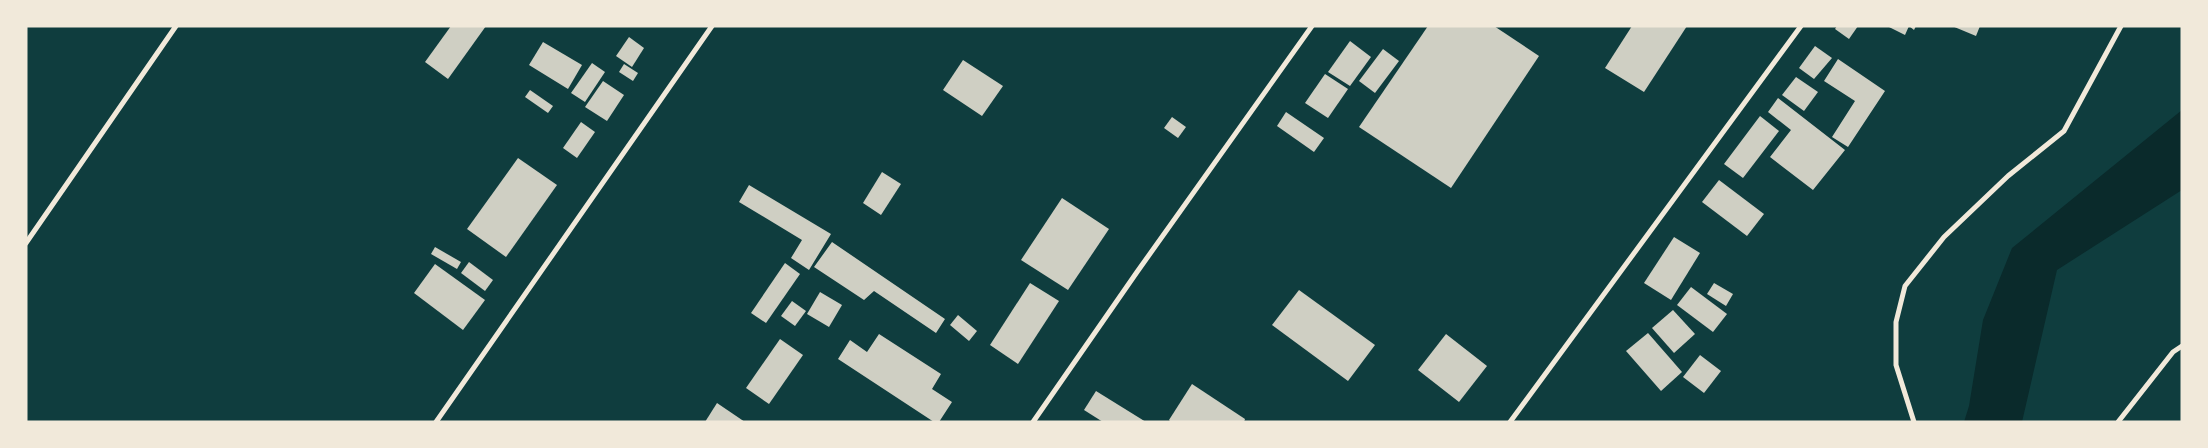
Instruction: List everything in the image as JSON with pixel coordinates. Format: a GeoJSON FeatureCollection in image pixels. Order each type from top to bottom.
{"type":"FeatureCollection","features":[{"type":"Feature","properties":{"kind":"street"},"geometry":{"type":"LineString","coordinates":[[26,243],[176,26]]}},
{"type":"Feature","properties":{"kind":"street"},"geometry":{"type":"LineString","coordinates":[[436,422],[712,26]]}},
{"type":"Feature","properties":{"kind":"street"},"geometry":{"type":"LineString","coordinates":[[1033,422],[1312,26]]}},
{"type":"Feature","properties":{"kind":"street"},"geometry":{"type":"LineString","coordinates":[[1510,422],[1801,26]]}},
{"type":"Feature","properties":{"kind":"street"},"geometry":{"type":"LineString","coordinates":[[1914,422],[1896,365],[1896,322],[1905,286],[1944,237],[2008,176],[2064,131],[2121,26]]}},
{"type":"Feature","properties":{"kind":"street"},"geometry":{"type":"LineString","coordinates":[[2118,422],[2173,352],[2182,346]]}},
{"type":"Feature","properties":{"kind":"water"},"geometry":{"type":"Polygon","coordinates":[[[2182,110],[2182,190],[2057,270],[2022,422],[1964,422],[1969,406],[1983,320],[2012,248],[2182,110]]]}},
{"type":"Feature","properties":{"kind":"building"},"geometry":{"type":"Polygon","coordinates":[[[451,26],[486,26],[448,79],[425,62],[451,26]]]}},
{"type":"Feature","properties":{"kind":"building"},"geometry":{"type":"Polygon","coordinates":[[[1428,26],[1494,26],[1539,56],[1451,188],[1359,127],[1428,26]]]}},
{"type":"Feature","properties":{"kind":"building"},"geometry":{"type":"Polygon","coordinates":[[[1632,26],[1687,26],[1644,92],[1605,68],[1632,26]]]}},
{"type":"Feature","properties":{"kind":"building"},"geometry":{"type":"Polygon","coordinates":[[[1837,26],[1858,26],[1849,39],[1835,29],[1837,26]]]}},
{"type":"Feature","properties":{"kind":"building"},"geometry":{"type":"Polygon","coordinates":[[[1887,26],[1909,26],[1905,35],[1887,26]]]}},
{"type":"Feature","properties":{"kind":"building"},"geometry":{"type":"Polygon","coordinates":[[[1952,26],[1980,26],[1976,36],[1952,26]]]}},
{"type":"Feature","properties":{"kind":"building"},"geometry":{"type":"Polygon","coordinates":[[[629,37],[644,48],[632,67],[616,56],[629,37]]]}},
{"type":"Feature","properties":{"kind":"building"},"geometry":{"type":"Polygon","coordinates":[[[1350,41],[1371,57],[1350,86],[1328,72],[1350,41]]]}},
{"type":"Feature","properties":{"kind":"building"},"geometry":{"type":"Polygon","coordinates":[[[543,42],[582,65],[568,89],[529,65],[543,42]]]}},
{"type":"Feature","properties":{"kind":"building"},"geometry":{"type":"Polygon","coordinates":[[[1815,46],[1832,58],[1814,79],[1799,68],[1815,46]]]}},
{"type":"Feature","properties":{"kind":"building"},"geometry":{"type":"Polygon","coordinates":[[[1383,49],[1399,61],[1375,93],[1359,81],[1383,49]]]}},
{"type":"Feature","properties":{"kind":"building"},"geometry":{"type":"Polygon","coordinates":[[[1838,59],[1885,91],[1848,147],[1832,137],[1855,101],[1824,81],[1838,59]]]}},
{"type":"Feature","properties":{"kind":"building"},"geometry":{"type":"Polygon","coordinates":[[[963,60],[1003,86],[982,116],[943,90],[963,60]]]}},
{"type":"Feature","properties":{"kind":"building"},"geometry":{"type":"Polygon","coordinates":[[[592,63],[605,72],[585,102],[571,93],[592,63]]]}},
{"type":"Feature","properties":{"kind":"building"},"geometry":{"type":"Polygon","coordinates":[[[624,64],[638,73],[633,81],[619,72],[624,64]]]}},
{"type":"Feature","properties":{"kind":"building"},"geometry":{"type":"Polygon","coordinates":[[[1325,74],[1348,89],[1328,118],[1305,103],[1325,74]]]}},
{"type":"Feature","properties":{"kind":"building"},"geometry":{"type":"Polygon","coordinates":[[[1796,77],[1818,92],[1804,111],[1782,95],[1796,77]]]}},
{"type":"Feature","properties":{"kind":"building"},"geometry":{"type":"Polygon","coordinates":[[[603,81],[624,95],[607,121],[585,107],[603,81]]]}},
{"type":"Feature","properties":{"kind":"building"},"geometry":{"type":"Polygon","coordinates":[[[530,90],[553,106],[548,113],[525,97],[530,90]]]}},
{"type":"Feature","properties":{"kind":"building"},"geometry":{"type":"Polygon","coordinates":[[[1778,98],[1845,150],[1813,190],[1770,157],[1791,130],[1768,112],[1778,98]]]}},
{"type":"Feature","properties":{"kind":"building"},"geometry":{"type":"Polygon","coordinates":[[[1286,112],[1324,138],[1314,152],[1277,126],[1286,112]]]}},
{"type":"Feature","properties":{"kind":"building"},"geometry":{"type":"Polygon","coordinates":[[[1760,116],[1779,131],[1743,178],[1724,164],[1760,116]]]}},
{"type":"Feature","properties":{"kind":"building"},"geometry":{"type":"Polygon","coordinates":[[[1172,117],[1186,127],[1178,138],[1164,128],[1172,117]]]}},
{"type":"Feature","properties":{"kind":"building"},"geometry":{"type":"Polygon","coordinates":[[[581,122],[595,132],[577,158],[563,148],[581,122]]]}},
{"type":"Feature","properties":{"kind":"building"},"geometry":{"type":"Polygon","coordinates":[[[518,158],[557,185],[506,257],[467,229],[518,158]]]}},
{"type":"Feature","properties":{"kind":"building"},"geometry":{"type":"Polygon","coordinates":[[[882,172],[901,184],[881,215],[863,203],[882,172]]]}},
{"type":"Feature","properties":{"kind":"building"},"geometry":{"type":"Polygon","coordinates":[[[1719,180],[1764,214],[1747,236],[1702,202],[1719,180]]]}},
{"type":"Feature","properties":{"kind":"building"},"geometry":{"type":"Polygon","coordinates":[[[749,185],[831,234],[809,270],[791,258],[802,240],[739,202],[749,185]]]}},
{"type":"Feature","properties":{"kind":"building"},"geometry":{"type":"Polygon","coordinates":[[[1062,198],[1109,229],[1068,290],[1021,260],[1062,198]]]}},
{"type":"Feature","properties":{"kind":"building"},"geometry":{"type":"Polygon","coordinates":[[[1674,237],[1700,253],[1671,300],[1644,283],[1674,237]]]}},
{"type":"Feature","properties":{"kind":"building"},"geometry":{"type":"Polygon","coordinates":[[[832,242],[945,319],[936,333],[874,291],[864,300],[814,267],[832,242]]]}},
{"type":"Feature","properties":{"kind":"building"},"geometry":{"type":"Polygon","coordinates":[[[435,247],[461,262],[457,269],[431,254],[435,247]]]}},
{"type":"Feature","properties":{"kind":"building"},"geometry":{"type":"Polygon","coordinates":[[[469,262],[493,280],[485,291],[461,273],[469,262]]]}},
{"type":"Feature","properties":{"kind":"building"},"geometry":{"type":"Polygon","coordinates":[[[785,263],[800,274],[766,323],[751,313],[785,263]]]}},
{"type":"Feature","properties":{"kind":"building"},"geometry":{"type":"Polygon","coordinates":[[[435,264],[485,300],[463,330],[414,293],[435,264]]]}},
{"type":"Feature","properties":{"kind":"building"},"geometry":{"type":"Polygon","coordinates":[[[1030,283],[1059,301],[1018,364],[990,345],[1030,283]]]}},
{"type":"Feature","properties":{"kind":"building"},"geometry":{"type":"Polygon","coordinates":[[[1714,283],[1733,294],[1726,306],[1707,294],[1714,283]]]}},
{"type":"Feature","properties":{"kind":"building"},"geometry":{"type":"Polygon","coordinates":[[[1691,287],[1727,314],[1713,332],[1677,305],[1691,287]]]}},
{"type":"Feature","properties":{"kind":"building"},"geometry":{"type":"Polygon","coordinates":[[[1299,290],[1375,345],[1348,381],[1272,325],[1299,290]]]}},
{"type":"Feature","properties":{"kind":"building"},"geometry":{"type":"Polygon","coordinates":[[[820,292],[842,305],[829,327],[807,314],[820,292]]]}},
{"type":"Feature","properties":{"kind":"building"},"geometry":{"type":"Polygon","coordinates":[[[792,301],[806,311],[795,326],[781,316],[792,301]]]}},
{"type":"Feature","properties":{"kind":"building"},"geometry":{"type":"Polygon","coordinates":[[[1673,310],[1695,334],[1674,353],[1652,328],[1673,310]]]}},
{"type":"Feature","properties":{"kind":"building"},"geometry":{"type":"Polygon","coordinates":[[[958,315],[977,331],[969,341],[950,325],[958,315]]]}},
{"type":"Feature","properties":{"kind":"building"},"geometry":{"type":"Polygon","coordinates":[[[1648,333],[1682,372],[1661,391],[1626,351],[1648,333]]]}},
{"type":"Feature","properties":{"kind":"building"},"geometry":{"type":"Polygon","coordinates":[[[879,334],[941,374],[932,389],[952,402],[939,422],[934,422],[838,359],[850,340],[867,352],[879,334]]]}},
{"type":"Feature","properties":{"kind":"building"},"geometry":{"type":"Polygon","coordinates":[[[1446,334],[1487,366],[1459,402],[1418,370],[1446,334]]]}},
{"type":"Feature","properties":{"kind":"building"},"geometry":{"type":"Polygon","coordinates":[[[780,339],[803,355],[769,404],[746,388],[780,339]]]}},
{"type":"Feature","properties":{"kind":"building"},"geometry":{"type":"Polygon","coordinates":[[[1700,355],[1721,371],[1704,393],[1683,377],[1700,355]]]}},
{"type":"Feature","properties":{"kind":"building"},"geometry":{"type":"Polygon","coordinates":[[[1192,384],[1245,419],[1244,422],[1171,422],[1169,420],[1192,384]]]}},
{"type":"Feature","properties":{"kind":"building"},"geometry":{"type":"Polygon","coordinates":[[[1096,391],[1146,422],[1103,422],[1084,410],[1096,391]]]}},
{"type":"Feature","properties":{"kind":"building"},"geometry":{"type":"Polygon","coordinates":[[[717,403],[745,422],[705,422],[717,403]]]}}]}
